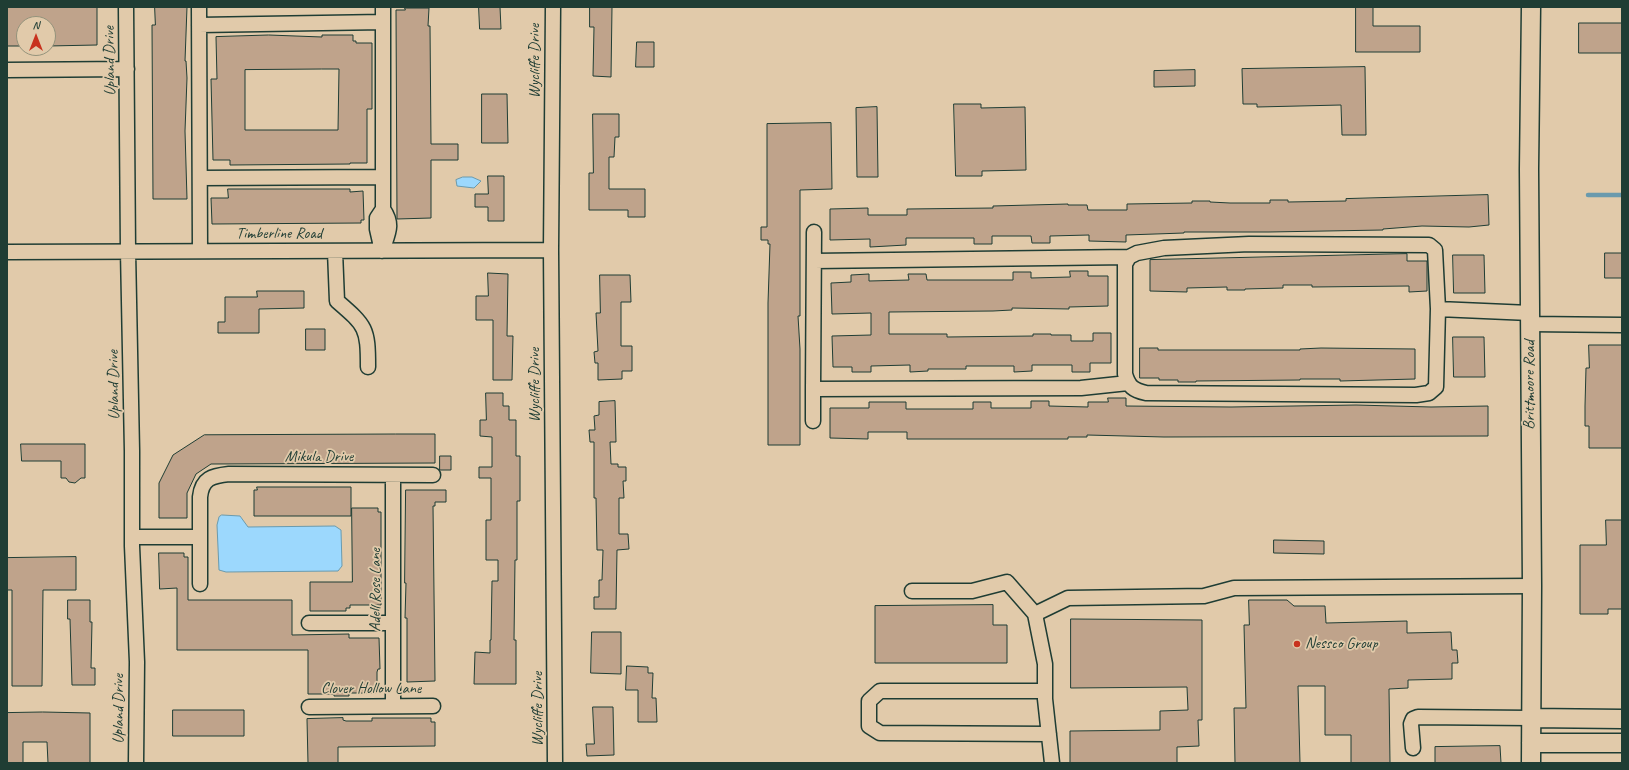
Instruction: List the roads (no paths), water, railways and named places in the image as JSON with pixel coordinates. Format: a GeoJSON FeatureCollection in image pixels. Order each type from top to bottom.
{"type":"FeatureCollection","features":[{"type":"Feature","properties":{"kind":"main road","name":"Brittmoore Road"},"geometry":{"type":"LineString","coordinates":[[1531,7],[1529,169],[1532,586],[1531,763]]}},
{"type":"Feature","properties":{"kind":"main road"},"geometry":{"type":"LineString","coordinates":[[1531,718],[1622,719]]}},
{"type":"Feature","properties":{"kind":"main road"},"geometry":{"type":"LineString","coordinates":[[1531,743],[1622,743]]}},
{"type":"Feature","properties":{"kind":"street","name":"Upland Drive"},"geometry":{"type":"LineString","coordinates":[[126,7],[132,537],[136,662],[136,763]]}},
{"type":"Feature","properties":{"kind":"street"},"geometry":{"type":"LineString","coordinates":[[199,7],[200,251]]}},
{"type":"Feature","properties":{"kind":"street"},"geometry":{"type":"LineString","coordinates":[[382,251],[389,229],[389,218],[383,209],[383,7]]}},
{"type":"Feature","properties":{"kind":"street","name":"Wycliffe Drive"},"geometry":{"type":"LineString","coordinates":[[553,7],[551,250],[555,763]]}},
{"type":"Feature","properties":{"kind":"street"},"geometry":{"type":"LineString","coordinates":[[199,25],[383,22]]}},
{"type":"Feature","properties":{"kind":"street"},"geometry":{"type":"LineString","coordinates":[[7,70],[127,69]]}},
{"type":"Feature","properties":{"kind":"street"},"geometry":{"type":"LineString","coordinates":[[200,178],[383,176]]}},
{"type":"Feature","properties":{"kind":"street"},"geometry":{"type":"LineString","coordinates":[[813,421],[814,232]]}},
{"type":"Feature","properties":{"kind":"street"},"geometry":{"type":"LineString","coordinates":[[814,261],[1128,257],[1137,253],[1164,248],[1248,244],[1429,245],[1436,250],[1438,309],[1436,387],[1429,393],[1416,395],[1146,394],[1136,391],[1128,383],[1125,374],[1125,264],[1128,257]]}},
{"type":"Feature","properties":{"kind":"street","name":"Timberline Road"},"geometry":{"type":"LineString","coordinates":[[7,252],[551,250]]}},
{"type":"Feature","properties":{"kind":"street"},"geometry":{"type":"LineString","coordinates":[[335,251],[337,301],[358,319],[364,327],[368,342],[368,367]]}},
{"type":"Feature","properties":{"kind":"street"},"geometry":{"type":"LineString","coordinates":[[1438,309],[1530,319],[1622,324]]}},
{"type":"Feature","properties":{"kind":"street"},"geometry":{"type":"LineString","coordinates":[[813,389],[1082,388],[1128,383]]}},
{"type":"Feature","properties":{"kind":"street","name":"Mikula Drive"},"geometry":{"type":"LineString","coordinates":[[200,537],[201,488],[205,481],[217,475],[433,474]]}},
{"type":"Feature","properties":{"kind":"street","name":"Adell Rose Lane"},"geometry":{"type":"LineString","coordinates":[[393,475],[393,706]]}},
{"type":"Feature","properties":{"kind":"street"},"geometry":{"type":"LineString","coordinates":[[132,537],[200,537],[200,584]]}},
{"type":"Feature","properties":{"kind":"street"},"geometry":{"type":"LineString","coordinates":[[912,591],[972,591],[1007,582],[1035,614],[1045,664],[1045,690],[1052,763]]}},
{"type":"Feature","properties":{"kind":"street"},"geometry":{"type":"LineString","coordinates":[[1035,614],[1068,598],[1204,596],[1234,588],[1532,586]]}},
{"type":"Feature","properties":{"kind":"street"},"geometry":{"type":"LineString","coordinates":[[309,624],[393,623]]}},
{"type":"Feature","properties":{"kind":"street"},"geometry":{"type":"LineString","coordinates":[[1045,690],[880,691],[869,701],[869,726],[880,733],[1049,734]]}},
{"type":"Feature","properties":{"kind":"street","name":"Clover Hollow Lane"},"geometry":{"type":"LineString","coordinates":[[309,707],[433,706]]}},
{"type":"Feature","properties":{"kind":"street"},"geometry":{"type":"LineString","coordinates":[[1413,748],[1411,724],[1413,719],[1418,717],[1531,718]]}},
{"type":"Feature","properties":{"kind":"water"},"geometry":{"type":"Polygon","coordinates":[[[463,177],[472,177],[481,181],[474,188],[457,186],[456,180],[463,177]]]}},
{"type":"Feature","properties":{"kind":"water"},"geometry":{"type":"Polygon","coordinates":[[[222,515],[240,516],[248,527],[335,526],[341,530],[342,566],[338,571],[226,572],[219,570],[217,525],[219,517],[222,515]]]}},
{"type":"Feature","properties":{"kind":"waterway"},"geometry":{"type":"LineString","coordinates":[[1588,195],[1622,195]]}},
{"type":"Feature","properties":{"kind":"place","name":"Nessco Group"},"geometry":{"type":"Point","coordinates":[1297,644]}}]}
